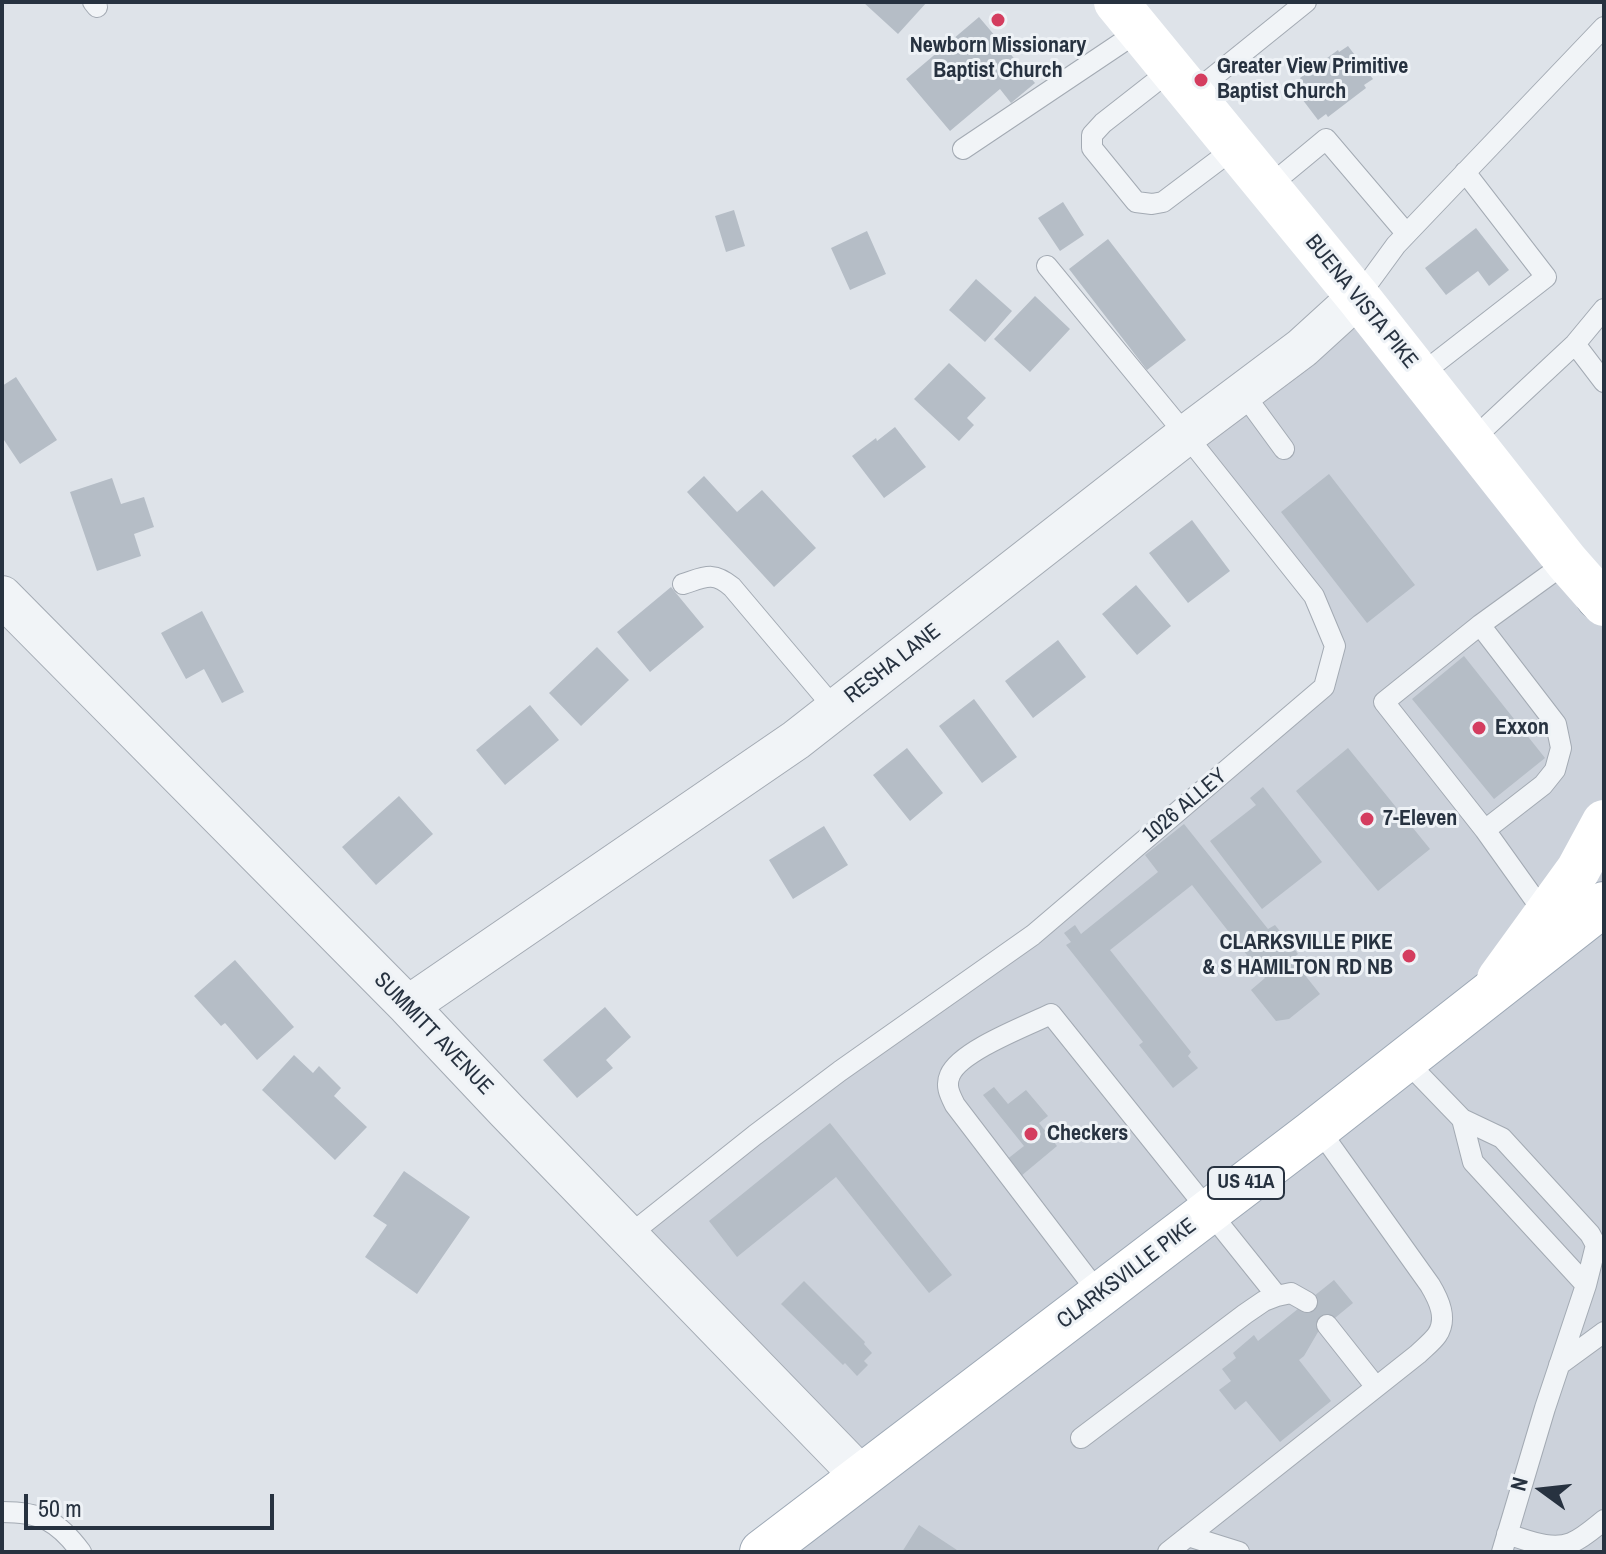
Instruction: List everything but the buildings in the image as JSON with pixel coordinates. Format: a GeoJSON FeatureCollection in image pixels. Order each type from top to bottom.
{"type":"FeatureCollection","features":[{"type":"Feature","properties":{"kind":"main road","name":"BUENA VISTA PIKE"},"geometry":{"type":"LineString","coordinates":[[1128,16],[1358,297],[1602,610]]}},
{"type":"Feature","properties":{"kind":"main road"},"geometry":{"type":"LineString","coordinates":[[1486,997],[1578,870],[1604,822]]}},
{"type":"Feature","properties":{"kind":"main road","name":"CLARKSVILLE PIKE"},"geometry":{"type":"LineString","coordinates":[[764,1552],[1318,1128],[1604,904]]}},
{"type":"Feature","properties":{"kind":"main road"},"geometry":{"type":"LineString","coordinates":[[1486,997],[1604,936]]}},
{"type":"Feature","properties":{"kind":"street","name":"RESHA LANE"},"geometry":{"type":"LineString","coordinates":[[408,1006],[796,740],[1307,344],[1358,297]]}},
{"type":"Feature","properties":{"kind":"street","name":"SUMMITT AVENUE"},"geometry":{"type":"LineString","coordinates":[[2,596],[408,1006],[861,1476]]}},
{"type":"Feature","properties":{"kind":"lane"},"geometry":{"type":"LineString","coordinates":[[1236,147],[1163,202],[1152,204],[1136,202],[1092,148],[1092,135],[1103,123],[1182,82],[1306,2]]}},
{"type":"Feature","properties":{"kind":"lane"},"geometry":{"type":"LineString","coordinates":[[963,149],[1128,16]]}},
{"type":"Feature","properties":{"kind":"lane"},"geometry":{"type":"LineString","coordinates":[[1358,297],[1406,233],[1604,27]]}},
{"type":"Feature","properties":{"kind":"lane"},"geometry":{"type":"LineString","coordinates":[[1268,187],[1326,139],[1406,233]]}},
{"type":"Feature","properties":{"kind":"lane"},"geometry":{"type":"LineString","coordinates":[[1420,375],[1546,277],[1465,172]]}},
{"type":"Feature","properties":{"kind":"lane","name":"1026 ALLEY"},"geometry":{"type":"LineString","coordinates":[[628,1236],[840,1071],[1033,935],[1324,687],[1335,646],[1314,596],[1047,266]]}},
{"type":"Feature","properties":{"kind":"lane"},"geometry":{"type":"LineString","coordinates":[[1471,441],[1575,344],[1604,309]]}},
{"type":"Feature","properties":{"kind":"lane"},"geometry":{"type":"LineString","coordinates":[[1575,344],[1604,382]]}},
{"type":"Feature","properties":{"kind":"lane"},"geometry":{"type":"LineString","coordinates":[[1243,393],[1284,449]]}},
{"type":"Feature","properties":{"kind":"lane"},"geometry":{"type":"LineString","coordinates":[[1545,914],[1485,830],[1384,702],[1480,625],[1567,562]]}},
{"type":"Feature","properties":{"kind":"lane"},"geometry":{"type":"LineString","coordinates":[[683,584],[709,576],[722,579],[732,587],[835,709]]}},
{"type":"Feature","properties":{"kind":"lane"},"geometry":{"type":"LineString","coordinates":[[1480,625],[1556,724],[1561,748],[1555,770],[1543,785],[1485,830]]}},
{"type":"Feature","properties":{"kind":"lane"},"geometry":{"type":"LineString","coordinates":[[1100,1295],[955,1105],[947,1084],[957,1063],[969,1053],[1051,1014],[1277,1296]]}},
{"type":"Feature","properties":{"kind":"lane"},"geometry":{"type":"LineString","coordinates":[[1405,1060],[1462,1119],[1502,1138],[1590,1234],[1596,1245],[1505,1543],[1563,1545],[1604,1520]]}},
{"type":"Feature","properties":{"kind":"lane"},"geometry":{"type":"LineString","coordinates":[[1462,1119],[1473,1162],[1586,1285]]}},
{"type":"Feature","properties":{"kind":"lane"},"geometry":{"type":"LineString","coordinates":[[1168,1552],[1418,1354],[1438,1334],[1443,1316],[1438,1298],[1318,1128]]}},
{"type":"Feature","properties":{"kind":"lane"},"geometry":{"type":"LineString","coordinates":[[1081,1438],[1264,1301],[1291,1293],[1307,1302]]}},
{"type":"Feature","properties":{"kind":"lane"},"geometry":{"type":"LineString","coordinates":[[1327,1325],[1376,1387]]}},
{"type":"Feature","properties":{"kind":"lane"},"geometry":{"type":"LineString","coordinates":[[1559,1365],[1604,1332]]}},
{"type":"Feature","properties":{"kind":"lane"},"geometry":{"type":"LineString","coordinates":[[2,1512],[39,1515],[57,1524],[81,1552]]}},
{"type":"Feature","properties":{"kind":"lane"},"geometry":{"type":"LineString","coordinates":[[1188,1536],[1239,1552]]}},
{"type":"Feature","properties":{"kind":"shaded area"},"geometry":{"type":"Polygon","coordinates":[[[1358,297],[1604,604],[1604,1552],[763,1552],[861,1477],[628,1236],[1033,935],[1324,687],[1335,646],[1314,596],[1186,435],[1358,297]]]}},
{"type":"Feature","properties":{"kind":"place","name":"Newborn Missionary Baptist Church"},"geometry":{"type":"Point","coordinates":[998,20]}},
{"type":"Feature","properties":{"kind":"place","name":"Greater View Primitive Baptist Church"},"geometry":{"type":"Point","coordinates":[1201,80]}},
{"type":"Feature","properties":{"kind":"place","name":"Exxon"},"geometry":{"type":"Point","coordinates":[1479,728]}},
{"type":"Feature","properties":{"kind":"place","name":"7-Eleven"},"geometry":{"type":"Point","coordinates":[1367,819]}},
{"type":"Feature","properties":{"kind":"place","name":"CLARKSVILLE PIKE & S HAMILTON RD NB"},"geometry":{"type":"Point","coordinates":[1409,956]}},
{"type":"Feature","properties":{"kind":"place","name":"Checkers"},"geometry":{"type":"Point","coordinates":[1031,1134]}}]}
